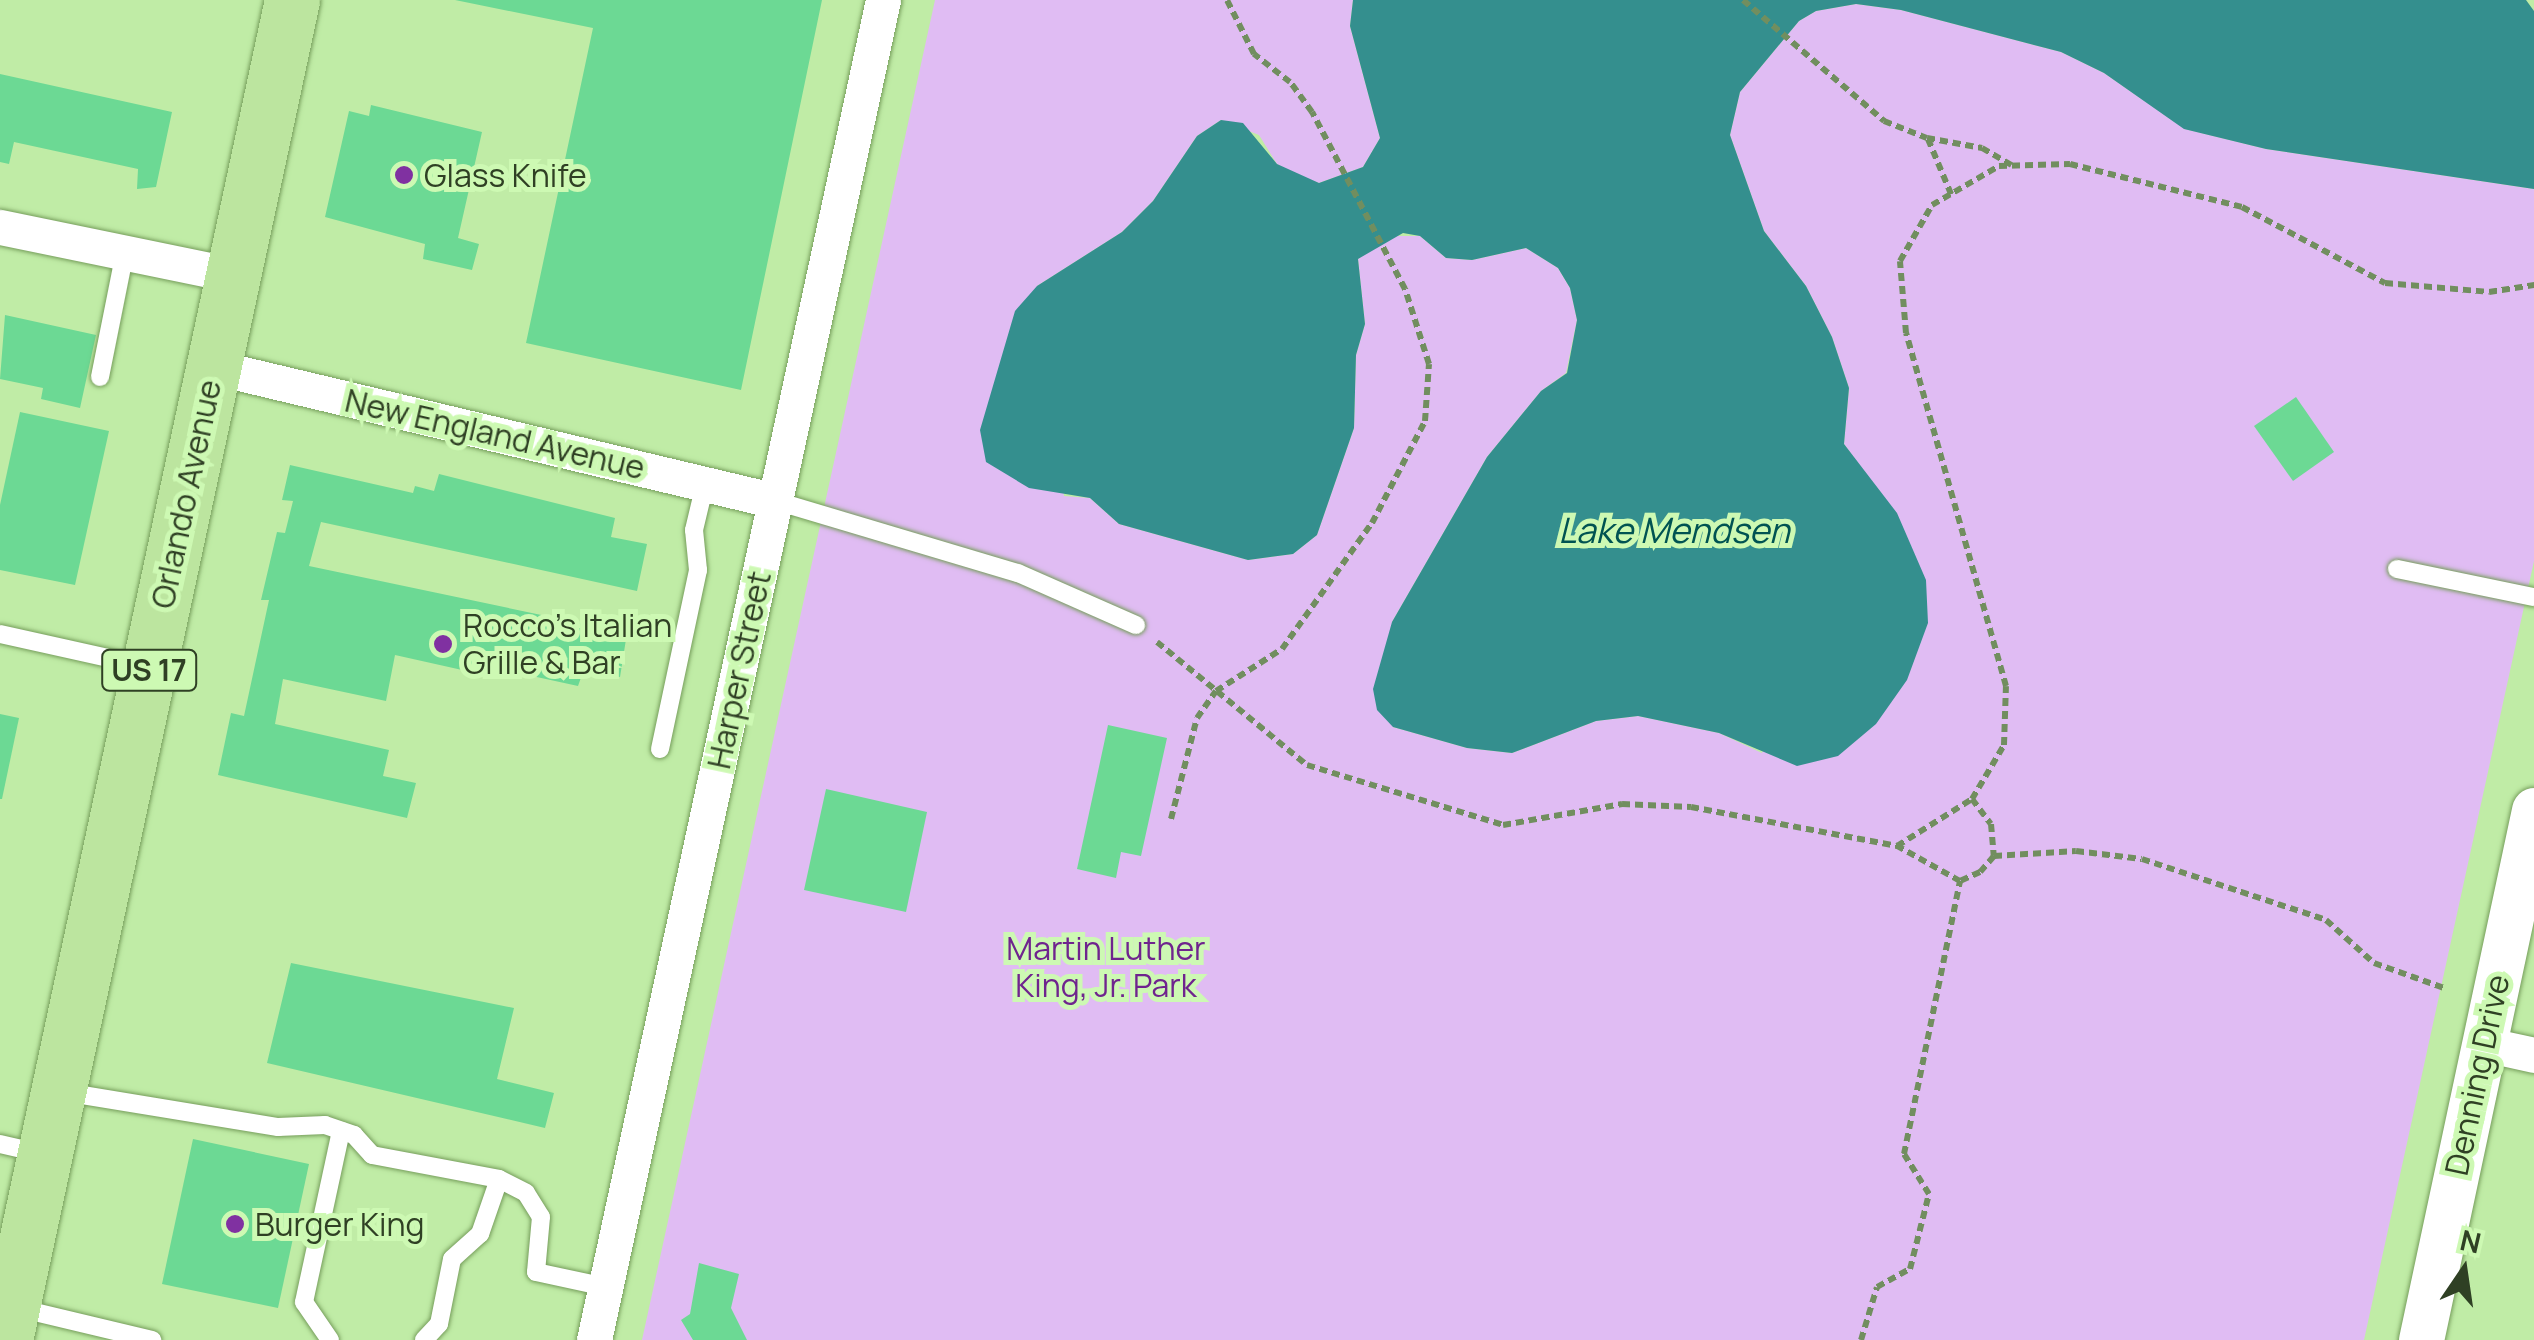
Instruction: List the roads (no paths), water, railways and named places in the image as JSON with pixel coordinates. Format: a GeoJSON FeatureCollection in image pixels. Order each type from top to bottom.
{"type":"FeatureCollection","features":[{"type":"Feature","properties":{"kind":"main road","name":"Orlando Avenue"},"geometry":{"type":"LineString","coordinates":[[9,1324],[22,1149],[58,1091],[292,0]]}},
{"type":"Feature","properties":{"kind":"street","name":"Harper Street"},"geometry":{"type":"LineString","coordinates":[[594,1340],[883,0]]}},
{"type":"Feature","properties":{"kind":"street"},"geometry":{"type":"LineString","coordinates":[[0,227],[234,275]]}},
{"type":"Feature","properties":{"kind":"street","name":"New England Avenue"},"geometry":{"type":"LineString","coordinates":[[214,367],[776,501]]}},
{"type":"Feature","properties":{"kind":"street","name":"Denning Drive"},"geometry":{"type":"LineString","coordinates":[[2421,1340],[2534,810]]}},
{"type":"Feature","properties":{"kind":"street"},"geometry":{"type":"LineString","coordinates":[[2484,1044],[2534,1055]]}},
{"type":"Feature","properties":{"kind":"lane"},"geometry":{"type":"LineString","coordinates":[[100,377],[125,252]]}},
{"type":"Feature","properties":{"kind":"lane"},"geometry":{"type":"LineString","coordinates":[[660,749],[698,570],[694,530],[705,484]]}},
{"type":"Feature","properties":{"kind":"lane"},"geometry":{"type":"LineString","coordinates":[[776,501],[1018,574],[1136,625]]}},
{"type":"Feature","properties":{"kind":"lane"},"geometry":{"type":"LineString","coordinates":[[2397,569],[2534,597]]}},
{"type":"Feature","properties":{"kind":"lane"},"geometry":{"type":"LineString","coordinates":[[0,634],[149,667]]}},
{"type":"Feature","properties":{"kind":"lane"},"geometry":{"type":"LineString","coordinates":[[58,1091],[278,1127],[341,1130],[372,1155],[499,1179],[526,1193],[542,1217],[536,1272],[606,1288]]}},
{"type":"Feature","properties":{"kind":"lane"},"geometry":{"type":"LineString","coordinates":[[330,1340],[304,1302],[341,1130]]}},
{"type":"Feature","properties":{"kind":"lane"},"geometry":{"type":"LineString","coordinates":[[424,1340],[439,1324],[452,1260],[480,1234],[499,1179]]}},
{"type":"Feature","properties":{"kind":"lane"},"geometry":{"type":"LineString","coordinates":[[9,1324],[152,1340]]}},
{"type":"Feature","properties":{"kind":"water","name":"Lake Mendsen"},"geometry":{"type":"Polygon","coordinates":[[[1353,0],[2526,0],[2534,11],[2534,189],[2266,149],[2184,129],[2104,73],[2061,52],[1901,10],[1856,4],[1816,11],[1799,21],[1740,92],[1730,135],[1764,231],[1806,286],[1832,337],[1849,388],[1844,444],[1897,513],[1926,580],[1928,623],[1907,680],[1876,724],[1838,756],[1797,766],[1719,733],[1638,716],[1596,721],[1512,753],[1467,748],[1393,727],[1377,710],[1373,689],[1392,622],[1487,457],[1541,391],[1567,373],[1577,320],[1570,288],[1558,268],[1526,248],[1472,260],[1446,258],[1420,236],[1403,233],[1358,259],[1365,324],[1356,355],[1354,428],[1317,535],[1293,554],[1248,560],[1119,524],[1090,498],[1029,488],[986,462],[980,430],[1015,311],[1037,286],[1122,232],[1153,201],[1197,136],[1221,120],[1243,123],[1277,164],[1319,183],[1363,167],[1380,138],[1350,26],[1353,0]]]}},
{"type":"Feature","properties":{"kind":"place","name":"Glass Knife"},"geometry":{"type":"Point","coordinates":[404,175]}},
{"type":"Feature","properties":{"kind":"place","name":"Rocco's Italian Grille & Bar"},"geometry":{"type":"Point","coordinates":[443,644]}},
{"type":"Feature","properties":{"kind":"place","name":"Burger King"},"geometry":{"type":"Point","coordinates":[235,1224]}},
{"type":"Feature","properties":{"kind":"park label","name":"Martin Luther King, Jr. Park"},"geometry":{"type":"Point","coordinates":[1106,968]}}]}
